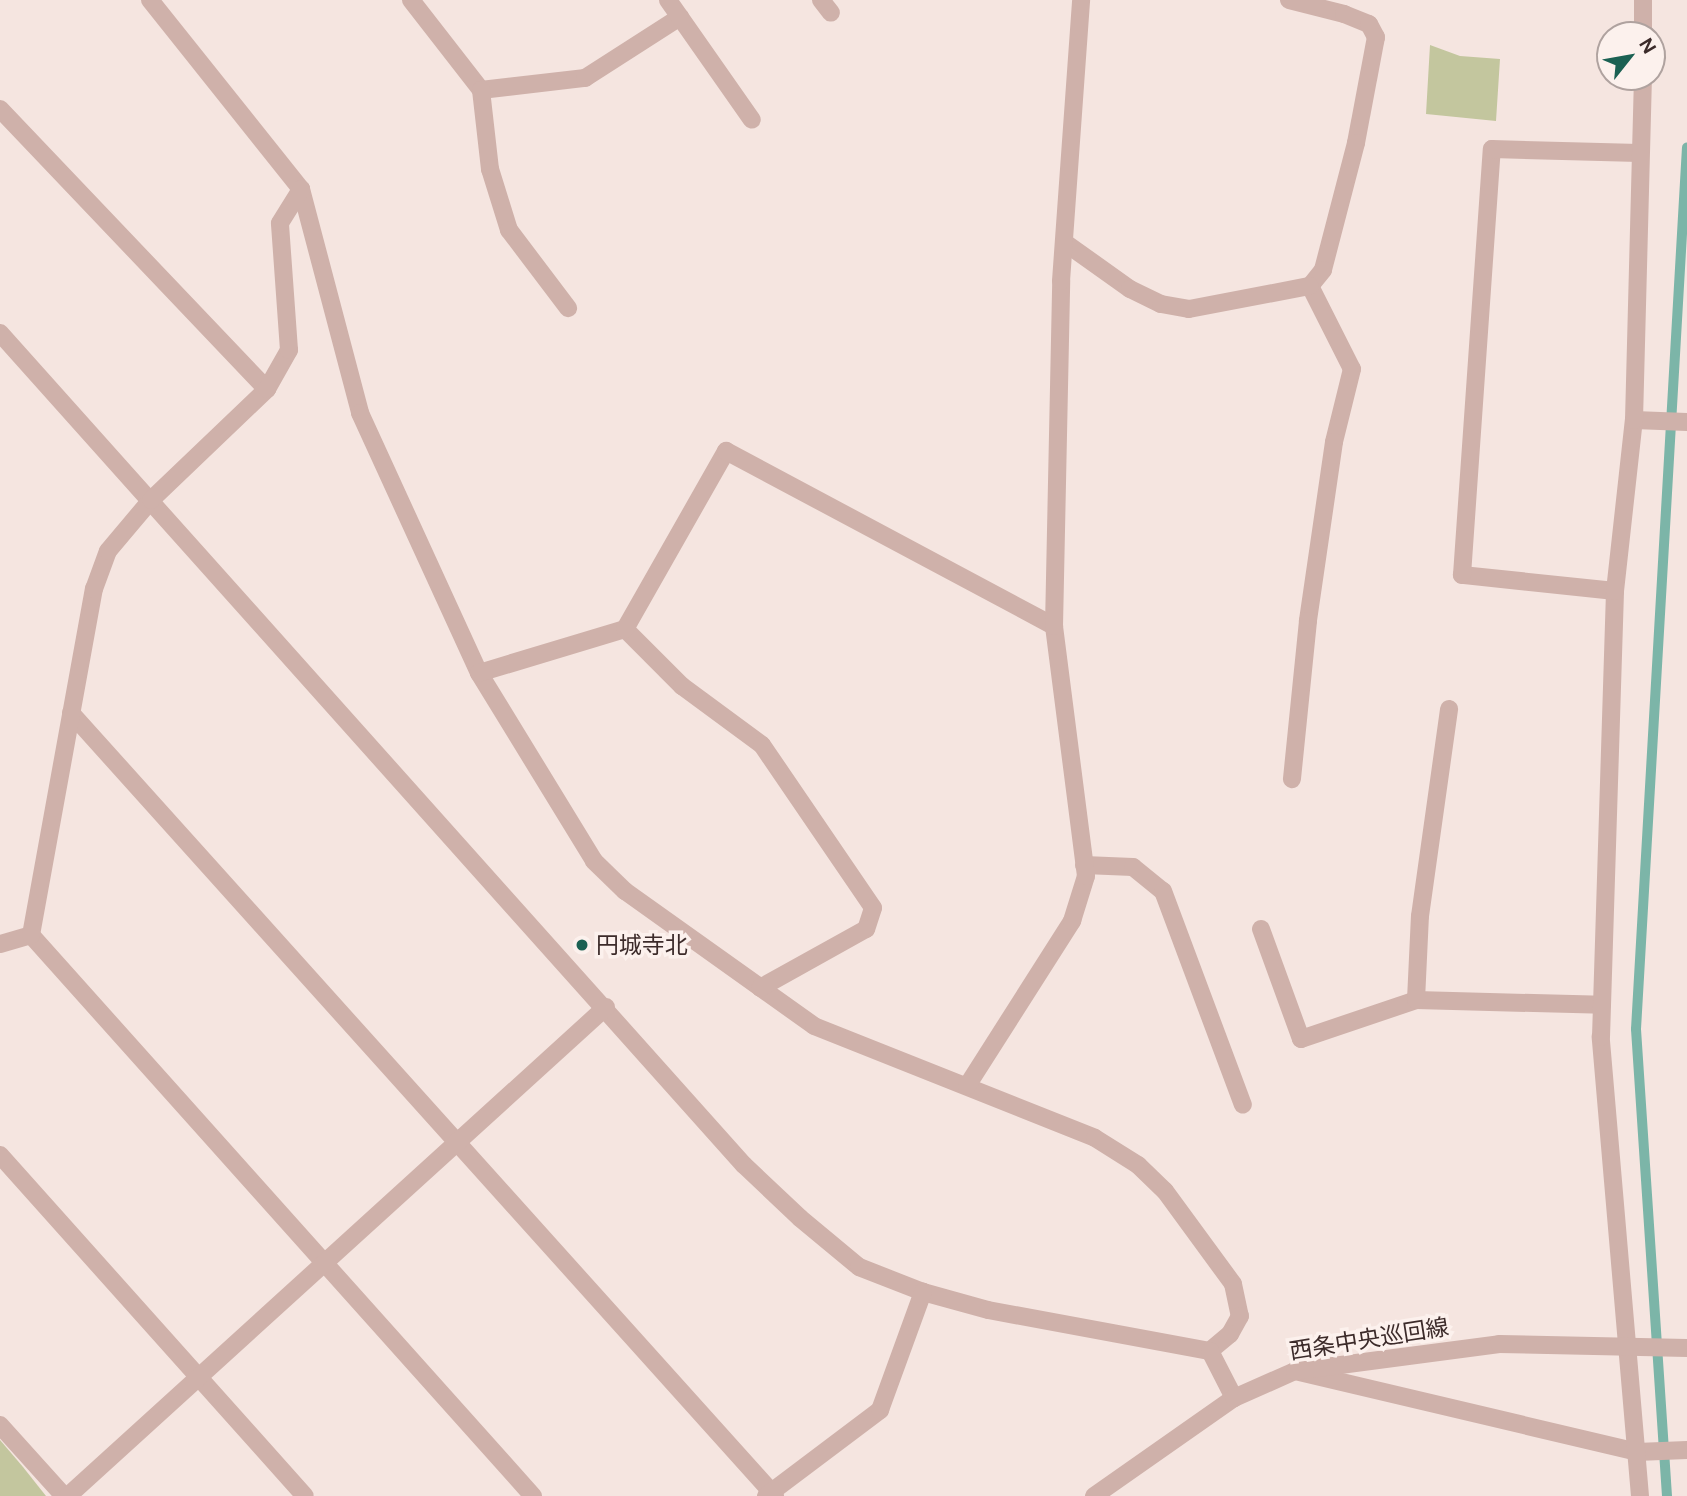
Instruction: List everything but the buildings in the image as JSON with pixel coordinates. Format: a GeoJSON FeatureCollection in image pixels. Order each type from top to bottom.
{"type":"FeatureCollection","features":[{"type":"Feature","properties":{"kind":"street"},"geometry":{"type":"LineString","coordinates":[[149,0],[301,189],[360,413],[479,673],[594,861],[625,891],[814,1026],[1095,1138],[1138,1165],[1165,1191],[1233,1284],[1240,1315],[1230,1334],[1210,1351]]}},
{"type":"Feature","properties":{"kind":"street"},"geometry":{"type":"LineString","coordinates":[[411,0],[481,90],[491,169],[509,230],[568,308]]}},
{"type":"Feature","properties":{"kind":"street"},"geometry":{"type":"LineString","coordinates":[[668,0],[752,120]]}},
{"type":"Feature","properties":{"kind":"street"},"geometry":{"type":"LineString","coordinates":[[967,1086],[1072,921],[1083,887],[1084,865],[1054,626],[1064,242],[1081,0]]}},
{"type":"Feature","properties":{"kind":"street"},"geometry":{"type":"LineString","coordinates":[[1289,0],[1345,14],[1369,24],[1376,37],[1359,131],[1326,257],[1310,286]]}},
{"type":"Feature","properties":{"kind":"street"},"geometry":{"type":"LineString","coordinates":[[1643,0],[1643,21]]}},
{"type":"Feature","properties":{"kind":"street"},"geometry":{"type":"LineString","coordinates":[[481,90],[585,78],[680,18]]}},
{"type":"Feature","properties":{"kind":"street"},"geometry":{"type":"LineString","coordinates":[[1640,1496],[1602,1005],[1615,591],[1642,420],[1639,153],[1642,91]]}},
{"type":"Feature","properties":{"kind":"street"},"geometry":{"type":"LineString","coordinates":[[0,109],[267,389]]}},
{"type":"Feature","properties":{"kind":"street"},"geometry":{"type":"LineString","coordinates":[[1615,591],[1462,575],[1492,149],[1639,153]]}},
{"type":"Feature","properties":{"kind":"street"},"geometry":{"type":"LineString","coordinates":[[31,935],[94,589],[103,564],[108,551],[151,500],[267,389],[289,350],[280,223],[301,189]]}},
{"type":"Feature","properties":{"kind":"street"},"geometry":{"type":"LineString","coordinates":[[1064,242],[1130,289],[1161,304],[1189,309],[1310,286]]}},
{"type":"Feature","properties":{"kind":"street"},"geometry":{"type":"LineString","coordinates":[[1292,779],[1330,469],[1352,369],[1310,286]]}},
{"type":"Feature","properties":{"kind":"street"},"geometry":{"type":"LineString","coordinates":[[0,333],[606,1006],[744,1165],[800,1218],[859,1267],[923,1292],[988,1310],[1210,1351]]}},
{"type":"Feature","properties":{"kind":"street"},"geometry":{"type":"LineString","coordinates":[[1642,420],[1687,422]]}},
{"type":"Feature","properties":{"kind":"street"},"geometry":{"type":"LineString","coordinates":[[479,673],[625,628],[726,451],[1054,626]]}},
{"type":"Feature","properties":{"kind":"street"},"geometry":{"type":"LineString","coordinates":[[625,628],[682,686],[762,745],[873,908],[866,929],[760,988]]}},
{"type":"Feature","properties":{"kind":"street"},"geometry":{"type":"LineString","coordinates":[[1416,1000],[1420,916],[1448,709]]}},
{"type":"Feature","properties":{"kind":"street"},"geometry":{"type":"LineString","coordinates":[[72,713],[771,1495],[880,1410],[923,1292]]}},
{"type":"Feature","properties":{"kind":"street"},"geometry":{"type":"LineString","coordinates":[[1084,865],[1133,867],[1163,891],[1242,1105]]}},
{"type":"Feature","properties":{"kind":"street"},"geometry":{"type":"LineString","coordinates":[[1261,929],[1301,1039],[1416,1000],[1602,1005]]}},
{"type":"Feature","properties":{"kind":"street"},"geometry":{"type":"LineString","coordinates":[[0,944],[31,935]]}},
{"type":"Feature","properties":{"kind":"street"},"geometry":{"type":"LineString","coordinates":[[31,935],[533,1496]]}},
{"type":"Feature","properties":{"kind":"street"},"geometry":{"type":"LineString","coordinates":[[0,1424],[66,1496],[606,1006]]}},
{"type":"Feature","properties":{"kind":"street"},"geometry":{"type":"LineString","coordinates":[[0,1155],[304,1496]]}},
{"type":"Feature","properties":{"kind":"street","name":"西条中央巡回線"},"geometry":{"type":"LineString","coordinates":[[1094,1496],[1234,1398],[1295,1371],[1499,1344],[1687,1348]]}},
{"type":"Feature","properties":{"kind":"street"},"geometry":{"type":"LineString","coordinates":[[1210,1351],[1234,1398]]}},
{"type":"Feature","properties":{"kind":"street"},"geometry":{"type":"LineString","coordinates":[[1295,1371],[1637,1452],[1687,1450]]}},
{"type":"Feature","properties":{"kind":"green space"},"geometry":{"type":"Polygon","coordinates":[[[1430,45],[1460,56],[1500,59],[1496,121],[1426,114],[1430,45]]]}},
{"type":"Feature","properties":{"kind":"green space"},"geometry":{"type":"Polygon","coordinates":[[[0,1440],[23,1467],[46,1496],[0,1496],[0,1440]]]}},
{"type":"Feature","properties":{"kind":"waterway"},"geometry":{"type":"LineString","coordinates":[[1667,1496],[1636,1029],[1687,147]]}},
{"type":"Feature","properties":{"kind":"place","name":"円城寺北"},"geometry":{"type":"Point","coordinates":[582,945]}}]}
